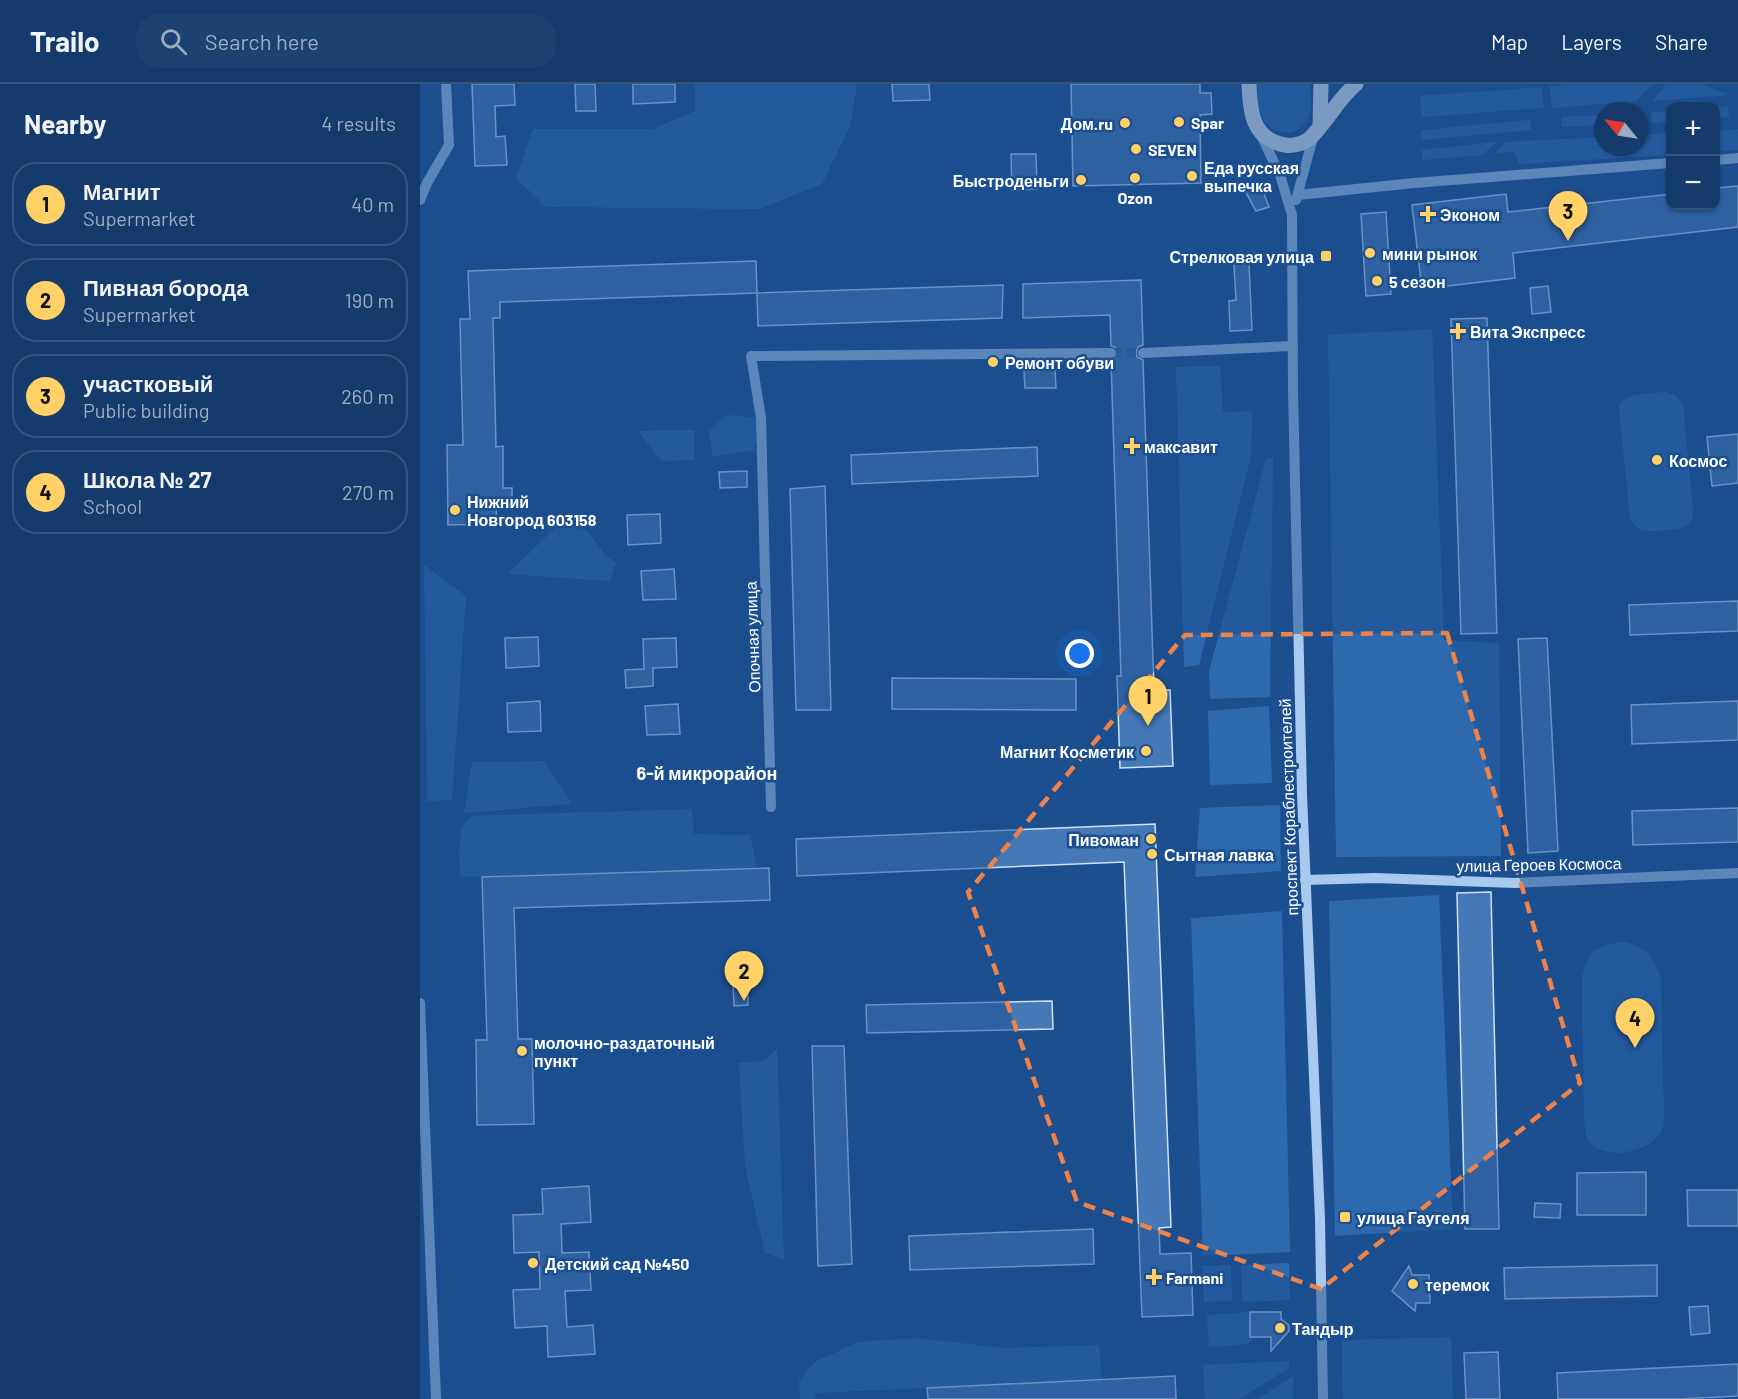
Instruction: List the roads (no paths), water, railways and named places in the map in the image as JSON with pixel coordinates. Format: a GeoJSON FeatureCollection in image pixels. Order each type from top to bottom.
{"type":"FeatureCollection","features":[{"type":"Feature","properties":{"kind":"main road"},"geometry":{"type":"LineString","coordinates":[[1249,84],[1250,108],[1260,132],[1272,142],[1289,146],[1302,143],[1317,130],[1356,84]]}},
{"type":"Feature","properties":{"kind":"main road"},"geometry":{"type":"LineString","coordinates":[[1317,130],[1321,84]]}},
{"type":"Feature","properties":{"kind":"street"},"geometry":{"type":"LineString","coordinates":[[420,200],[449,145],[446,84]]}},
{"type":"Feature","properties":{"kind":"street"},"geometry":{"type":"LineString","coordinates":[[1292,214],[1317,130]]}},
{"type":"Feature","properties":{"kind":"street"},"geometry":{"type":"LineString","coordinates":[[1260,132],[1280,175],[1292,214]]}},
{"type":"Feature","properties":{"kind":"street"},"geometry":{"type":"LineString","coordinates":[[1720,160],[1738,158]]}},
{"type":"Feature","properties":{"kind":"street"},"geometry":{"type":"LineString","coordinates":[[1298,195],[1414,183],[1666,163]]}},
{"type":"Feature","properties":{"kind":"street","name":"проспект Кораблестроителей"},"geometry":{"type":"LineString","coordinates":[[1292,214],[1305,880],[1320,1219],[1323,1399]]}},
{"type":"Feature","properties":{"kind":"street"},"geometry":{"type":"LineString","coordinates":[[1143,353],[1293,346]]}},
{"type":"Feature","properties":{"kind":"street","name":"Опочная улица"},"geometry":{"type":"LineString","coordinates":[[771,807],[761,418],[751,356],[1111,352]]}},
{"type":"Feature","properties":{"kind":"street","name":"улица Героев Космоса"},"geometry":{"type":"LineString","coordinates":[[1305,880],[1375,878],[1515,883],[1738,873]]}},
{"type":"Feature","properties":{"kind":"street"},"geometry":{"type":"LineString","coordinates":[[420,1003],[422,1118],[436,1399]]}},
{"type":"Feature","properties":{"kind":"tunnel"},"geometry":{"type":"LineString","coordinates":[[1111,353],[1143,353]]}},
{"type":"Feature","properties":{"kind":"place","name":"Spar"},"geometry":{"type":"Point","coordinates":[1179,122]}},
{"type":"Feature","properties":{"kind":"place","name":"Дом.ru"},"geometry":{"type":"Point","coordinates":[1125,123]}},
{"type":"Feature","properties":{"kind":"place","name":"SEVEN"},"geometry":{"type":"Point","coordinates":[1136,149]}},
{"type":"Feature","properties":{"kind":"place","name":"Еда русская выпечка"},"geometry":{"type":"Point","coordinates":[1192,176]}},
{"type":"Feature","properties":{"kind":"place","name":"Ozon"},"geometry":{"type":"Point","coordinates":[1135,178]}},
{"type":"Feature","properties":{"kind":"place","name":"Быстроденьги"},"geometry":{"type":"Point","coordinates":[1081,180]}},
{"type":"Feature","properties":{"kind":"place","name":"Эконом"},"geometry":{"type":"Point","coordinates":[1428,214]}},
{"type":"Feature","properties":{"kind":"place","name":"участковый"},"geometry":{"type":"Point","coordinates":[1568,241]}},
{"type":"Feature","properties":{"kind":"place","name":"мини рынок"},"geometry":{"type":"Point","coordinates":[1370,253]}},
{"type":"Feature","properties":{"kind":"place","name":"Стрелковая улица"},"geometry":{"type":"Point","coordinates":[1326,256]}},
{"type":"Feature","properties":{"kind":"place","name":"5 сезон"},"geometry":{"type":"Point","coordinates":[1377,281]}},
{"type":"Feature","properties":{"kind":"place","name":"Вита Экспресс"},"geometry":{"type":"Point","coordinates":[1458,331]}},
{"type":"Feature","properties":{"kind":"place","name":"Ремонт обуви"},"geometry":{"type":"Point","coordinates":[993,362]}},
{"type":"Feature","properties":{"kind":"place","name":"максавит"},"geometry":{"type":"Point","coordinates":[1132,446]}},
{"type":"Feature","properties":{"kind":"place","name":"Космос"},"geometry":{"type":"Point","coordinates":[1657,460]}},
{"type":"Feature","properties":{"kind":"place","name":"Нижний Новгород 603158"},"geometry":{"type":"Point","coordinates":[455,510]}},
{"type":"Feature","properties":{"kind":"place","name":"Магнит"},"geometry":{"type":"Point","coordinates":[1148,726]}},
{"type":"Feature","properties":{"kind":"place","name":"Магнит Косметик"},"geometry":{"type":"Point","coordinates":[1146,751]}},
{"type":"Feature","properties":{"kind":"place","name":"Пивоман"},"geometry":{"type":"Point","coordinates":[1151,839]}},
{"type":"Feature","properties":{"kind":"place","name":"Сытная лавка"},"geometry":{"type":"Point","coordinates":[1152,854]}},
{"type":"Feature","properties":{"kind":"place","name":"Пивная борода"},"geometry":{"type":"Point","coordinates":[744,1001]}},
{"type":"Feature","properties":{"kind":"place","name":"Школа № 27"},"geometry":{"type":"Point","coordinates":[1635,1048]}},
{"type":"Feature","properties":{"kind":"place","name":"молочно-раздаточный пункт"},"geometry":{"type":"Point","coordinates":[522,1051]}},
{"type":"Feature","properties":{"kind":"place","name":"улица Гаугеля"},"geometry":{"type":"Point","coordinates":[1345,1217]}},
{"type":"Feature","properties":{"kind":"place","name":"Детский сад №450"},"geometry":{"type":"Point","coordinates":[533,1263]}},
{"type":"Feature","properties":{"kind":"place","name":"Farmani"},"geometry":{"type":"Point","coordinates":[1154,1277]}},
{"type":"Feature","properties":{"kind":"place","name":"теремок"},"geometry":{"type":"Point","coordinates":[1413,1284]}},
{"type":"Feature","properties":{"kind":"place","name":"Тандыр"},"geometry":{"type":"Point","coordinates":[1280,1328]}},
{"type":"Feature","properties":{"kind":"district","name":"6-й микрорайон"},"geometry":{"type":"Point","coordinates":[707,773]}}]}
